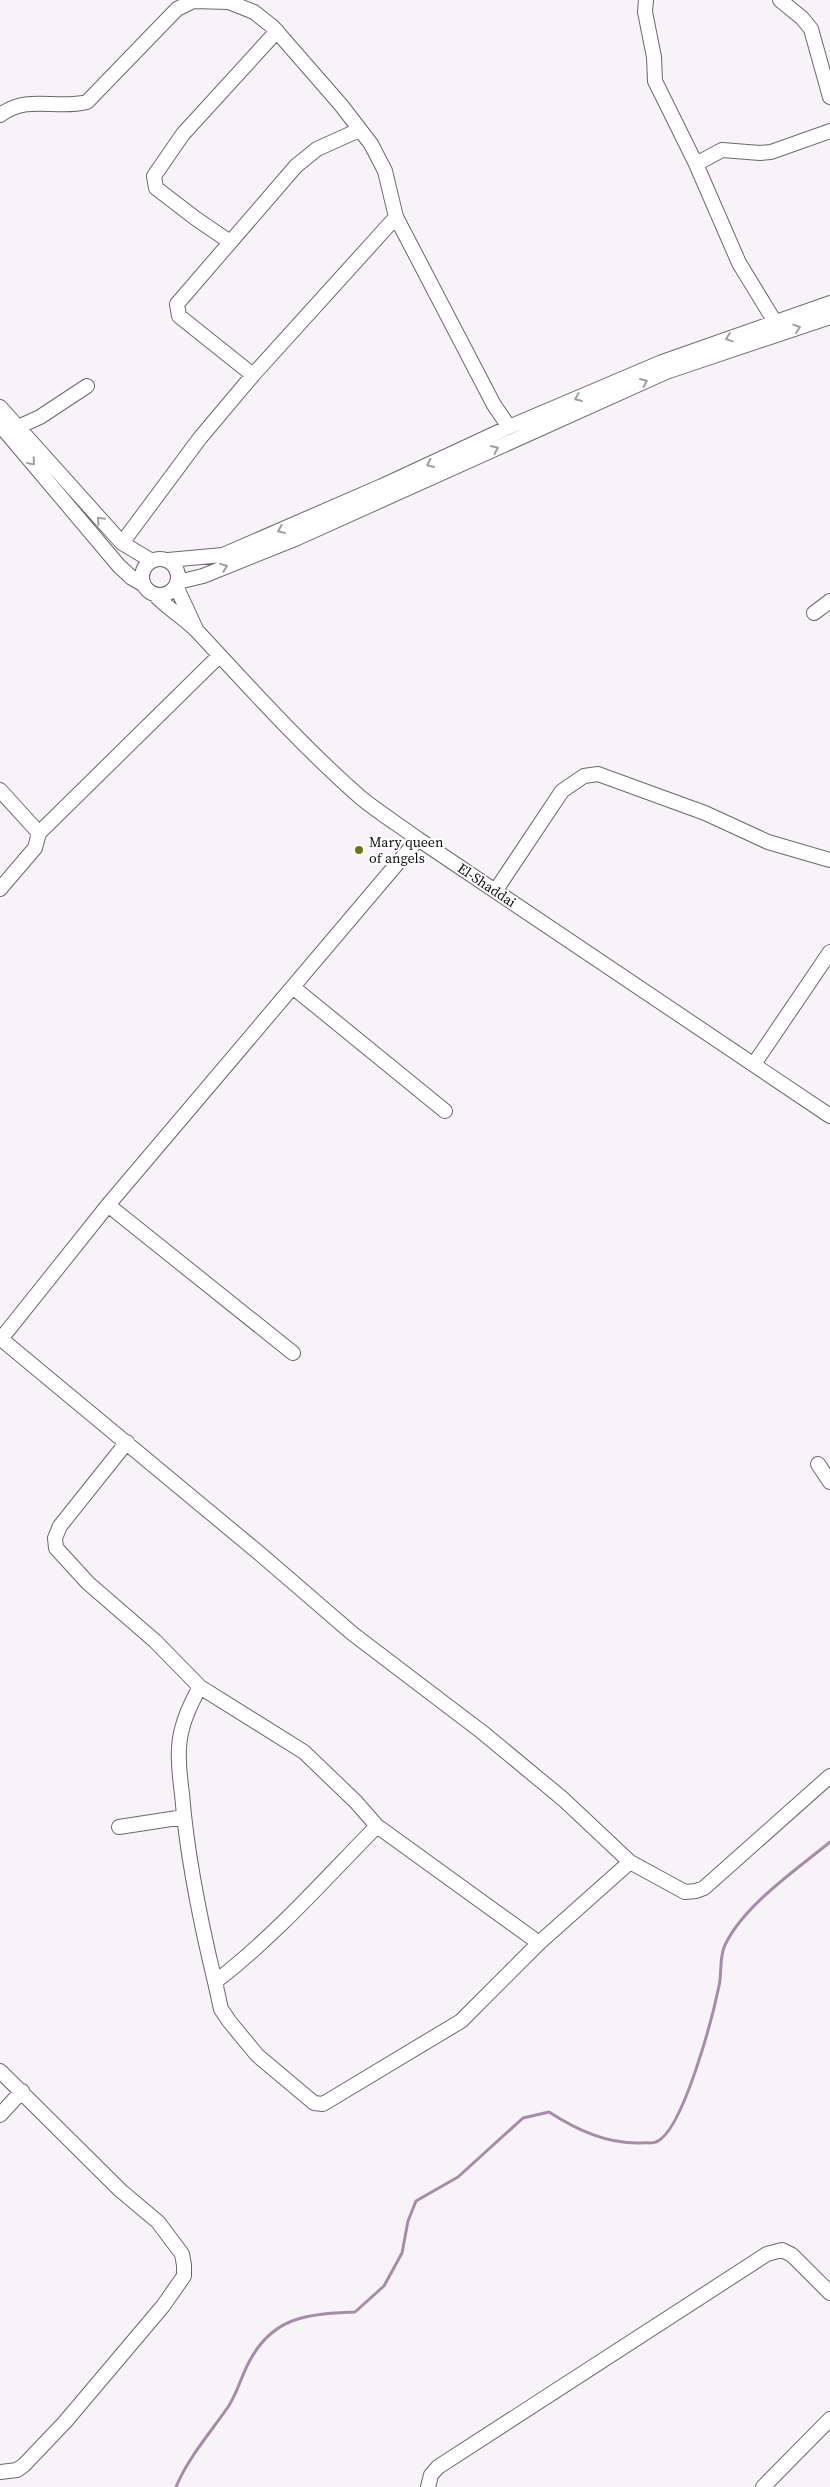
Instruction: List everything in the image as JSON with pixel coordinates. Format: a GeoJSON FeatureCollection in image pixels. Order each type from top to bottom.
{"type":"FeatureCollection","features":[{"type":"Feature","properties":{"kind":"street"},"geometry":{"type":"LineString","coordinates":[[0,115],[20,104],[78,104],[87,102],[177,9],[193,1],[214,0],[242,6],[254,12],[277,31],[286,44],[347,112],[358,130],[371,144],[382,164],[396,217],[485,388],[508,427]]}},
{"type":"Feature","properties":{"kind":"street"},"geometry":{"type":"LineString","coordinates":[[646,0],[645,12],[654,57],[655,81],[696,164],[739,263],[775,322]]}},
{"type":"Feature","properties":{"kind":"street"},"geometry":{"type":"LineString","coordinates":[[780,0],[802,18],[811,30],[830,97]]}},
{"type":"Feature","properties":{"kind":"street"},"geometry":{"type":"LineString","coordinates":[[230,242],[156,188],[154,176],[182,134],[277,31]]}},
{"type":"Feature","properties":{"kind":"street"},"geometry":{"type":"LineString","coordinates":[[253,375],[179,316],[176,310],[177,304],[296,166],[317,149],[358,130]]}},
{"type":"Feature","properties":{"kind":"street"},"geometry":{"type":"LineString","coordinates":[[696,164],[722,150],[760,154],[772,152],[830,130]]}},
{"type":"Feature","properties":{"kind":"street"},"geometry":{"type":"LineString","coordinates":[[122,543],[200,438],[253,375],[396,217]]}},
{"type":"Feature","properties":{"kind":"street"},"geometry":{"type":"LineString","coordinates":[[0,425],[119,566],[155,595],[167,594],[177,584],[203,576],[295,538],[508,427],[775,322],[830,303]]}},
{"type":"Feature","properties":{"kind":"street"},"geometry":{"type":"LineString","coordinates":[[168,560],[223,555],[385,492],[664,367],[830,317]]}},
{"type":"Feature","properties":{"kind":"street"},"geometry":{"type":"LineString","coordinates":[[18,427],[40,417],[87,386]]}},
{"type":"Feature","properties":{"kind":"street"},"geometry":{"type":"LineString","coordinates":[[0,406],[122,543],[152,561]]}},
{"type":"Feature","properties":{"kind":"street"},"geometry":{"type":"LineString","coordinates":[[144,585],[142,574],[147,564],[162,558],[168,560],[176,567],[177,584],[196,630]]}},
{"type":"Feature","properties":{"kind":"street","name":"El-Shaddai"},"geometry":{"type":"LineString","coordinates":[[155,595],[166,607],[196,630],[218,657],[298,738],[361,798],[418,839],[830,1116]]}},
{"type":"Feature","properties":{"kind":"street"},"geometry":{"type":"LineString","coordinates":[[814,613],[830,601]]}},
{"type":"Feature","properties":{"kind":"street"},"geometry":{"type":"LineString","coordinates":[[0,889],[35,848],[39,833],[218,657]]}},
{"type":"Feature","properties":{"kind":"street"},"geometry":{"type":"LineString","coordinates":[[496,890],[562,791],[584,776],[598,774],[705,813],[768,842],[830,860]]}},
{"type":"Feature","properties":{"kind":"street"},"geometry":{"type":"LineString","coordinates":[[0,790],[39,833]]}},
{"type":"Feature","properties":{"kind":"street"},"geometry":{"type":"LineString","coordinates":[[418,839],[294,988],[108,1205],[1,1338],[127,1442],[345,1628],[512,1756],[630,1862],[685,1892],[704,1888],[830,1776]]}},
{"type":"Feature","properties":{"kind":"street"},"geometry":{"type":"LineString","coordinates":[[754,1064],[830,952]]}},
{"type":"Feature","properties":{"kind":"street"},"geometry":{"type":"LineString","coordinates":[[294,988],[445,1111]]}},
{"type":"Feature","properties":{"kind":"street"},"geometry":{"type":"LineString","coordinates":[[108,1205],[293,1353]]}},
{"type":"Feature","properties":{"kind":"street"},"geometry":{"type":"LineString","coordinates":[[127,1442],[60,1526],[55,1538],[56,1548],[88,1583],[155,1641],[200,1687],[304,1752],[356,1802],[377,1826],[539,1943]]}},
{"type":"Feature","properties":{"kind":"street"},"geometry":{"type":"LineString","coordinates":[[818,1464],[830,1482]]}},
{"type":"Feature","properties":{"kind":"street"},"geometry":{"type":"LineString","coordinates":[[200,1687],[187,1710],[179,1747],[184,1817],[199,1912],[221,2009],[257,2055],[318,2105],[324,2104],[461,2021],[539,1943],[630,1862]]}},
{"type":"Feature","properties":{"kind":"street"},"geometry":{"type":"LineString","coordinates":[[119,1827],[184,1817]]}},
{"type":"Feature","properties":{"kind":"street"},"geometry":{"type":"LineString","coordinates":[[215,1982],[252,1954],[377,1826]]}},
{"type":"Feature","properties":{"kind":"street"},"geometry":{"type":"LineString","coordinates":[[0,2071],[120,2190],[158,2222],[182,2254],[184,2265],[184,2276],[163,2306],[65,2422],[24,2465],[17,2470],[0,2472]]}},
{"type":"Feature","properties":{"kind":"street"},"geometry":{"type":"LineString","coordinates":[[0,2116],[22,2091]]}},
{"type":"Feature","properties":{"kind":"street"},"geometry":{"type":"LineString","coordinates":[[428,2487],[431,2475],[438,2467],[766,2254],[782,2250],[792,2255],[830,2292]]}},
{"type":"Feature","properties":{"kind":"street"},"geometry":{"type":"LineString","coordinates":[[763,2487],[830,2420]]}},
{"type":"Feature","properties":{"kind":"waterway"},"geometry":{"type":"LineString","coordinates":[[176,2487],[193,2456],[231,2402],[249,2362],[269,2335],[293,2320],[322,2314],[355,2312],[384,2286],[402,2253],[408,2221],[416,2201],[458,2177],[523,2118],[549,2112],[570,2125],[593,2135],[628,2143],[654,2143],[666,2134],[686,2096],[704,2045],[719,1986],[722,1955],[725,1945],[734,1930],[758,1902],[830,1842]]}},
{"type":"Feature","properties":{"kind":"place","name":"Mary queen of angels"},"geometry":{"type":"Point","coordinates":[359,850]}}]}
